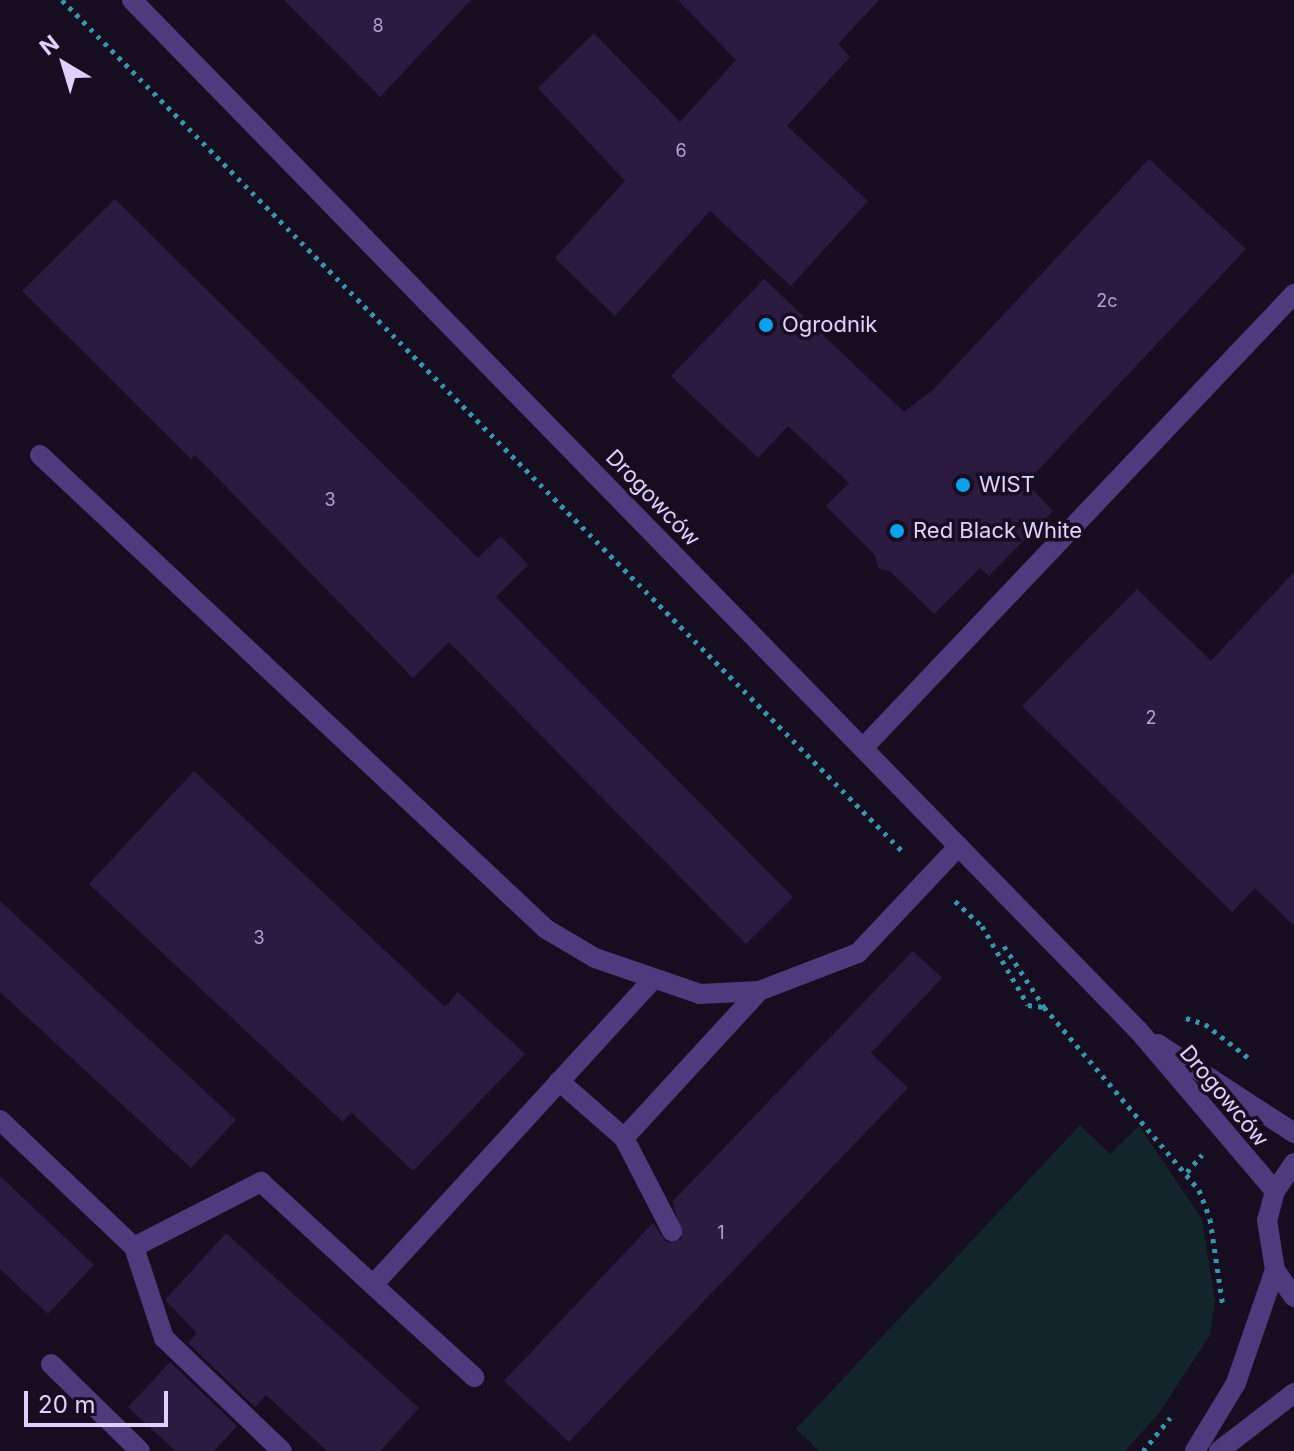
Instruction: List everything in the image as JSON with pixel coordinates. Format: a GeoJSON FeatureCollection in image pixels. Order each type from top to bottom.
{"type":"FeatureCollection","features":[{"type":"Feature","properties":{"kind":"street","name":"Drogowców"},"geometry":{"type":"LineString","coordinates":[[132,0],[1138,1030],[1275,1191]]}},
{"type":"Feature","properties":{"kind":"street"},"geometry":{"type":"LineString","coordinates":[[864,747],[1294,294]]}},
{"type":"Feature","properties":{"kind":"street"},"geometry":{"type":"LineString","coordinates":[[40,455],[546,929],[595,958],[700,994],[759,991],[858,953],[959,846]]}},
{"type":"Feature","properties":{"kind":"street"},"geometry":{"type":"LineString","coordinates":[[373,1285],[653,979]]}},
{"type":"Feature","properties":{"kind":"street"},"geometry":{"type":"LineString","coordinates":[[624,1138],[759,991]]}},
{"type":"Feature","properties":{"kind":"street","name":"Drogowców"},"geometry":{"type":"LineString","coordinates":[[1138,1030],[1294,1133]]}},
{"type":"Feature","properties":{"kind":"street"},"geometry":{"type":"LineString","coordinates":[[559,1081],[624,1138],[672,1231]]}},
{"type":"Feature","properties":{"kind":"street"},"geometry":{"type":"LineString","coordinates":[[0,1120],[134,1247],[164,1338],[282,1451]]}},
{"type":"Feature","properties":{"kind":"street"},"geometry":{"type":"LineString","coordinates":[[1294,1163],[1275,1191],[1267,1231],[1275,1270],[1294,1297]]}},
{"type":"Feature","properties":{"kind":"street"},"geometry":{"type":"LineString","coordinates":[[134,1247],[261,1182],[474,1377]]}},
{"type":"Feature","properties":{"kind":"street"},"geometry":{"type":"LineString","coordinates":[[1195,1451],[1236,1383],[1275,1270]]}},
{"type":"Feature","properties":{"kind":"street"},"geometry":{"type":"LineString","coordinates":[[51,1364],[140,1451]]}},
{"type":"Feature","properties":{"kind":"street"},"geometry":{"type":"LineString","coordinates":[[1219,1451],[1294,1393]]}},
{"type":"Feature","properties":{"kind":"path"},"geometry":{"type":"LineString","coordinates":[[62,0],[982,926],[1028,1005],[1044,1007],[1199,1190],[1224,1294],[1221,1320]]}},
{"type":"Feature","properties":{"kind":"path"},"geometry":{"type":"LineString","coordinates":[[1175,1016],[1205,1024],[1257,1065]]}},
{"type":"Feature","properties":{"kind":"green space"},"geometry":{"type":"Polygon","coordinates":[[[1080,1125],[1110,1154],[1139,1126],[1202,1219],[1215,1300],[1210,1335],[1159,1413],[1125,1451],[819,1451],[796,1429],[1080,1125]]]}},
{"type":"Feature","properties":{"kind":"building"},"geometry":{"type":"Polygon","coordinates":[[[284,0],[471,0],[380,97],[284,0]]]}},
{"type":"Feature","properties":{"kind":"building"},"geometry":{"type":"Polygon","coordinates":[[[678,0],[879,0],[838,44],[850,57],[787,126],[868,201],[791,286],[710,211],[615,316],[555,258],[625,181],[538,88],[594,33],[680,122],[736,60],[678,0]]]}},
{"type":"Feature","properties":{"kind":"building"},"geometry":{"type":"Polygon","coordinates":[[[1149,159],[1246,249],[1026,483],[1053,511],[989,576],[980,568],[934,614],[891,572],[878,568],[875,555],[826,506],[849,483],[788,426],[758,458],[671,376],[764,279],[904,412],[933,390],[1149,159]]]}},
{"type":"Feature","properties":{"kind":"building"},"geometry":{"type":"Polygon","coordinates":[[[115,199],[478,558],[501,536],[528,565],[496,597],[793,897],[746,944],[449,642],[413,678],[195,455],[191,459],[22,291],[115,199]]]}},
{"type":"Feature","properties":{"kind":"building"},"geometry":{"type":"Polygon","coordinates":[[[1294,572],[1294,926],[1255,888],[1232,912],[1022,706],[1137,589],[1211,661],[1294,572]]]}},
{"type":"Feature","properties":{"kind":"building"},"geometry":{"type":"Polygon","coordinates":[[[194,771],[445,1007],[458,992],[525,1054],[413,1171],[351,1112],[343,1122],[89,884],[194,771]]]}},
{"type":"Feature","properties":{"kind":"building"},"geometry":{"type":"Polygon","coordinates":[[[0,901],[236,1120],[191,1168],[0,992],[0,901]]]}},
{"type":"Feature","properties":{"kind":"building"},"geometry":{"type":"Polygon","coordinates":[[[913,951],[942,978],[871,1053],[908,1088],[569,1442],[504,1381],[653,1223],[666,1242],[682,1239],[673,1201],[913,951]]]}},
{"type":"Feature","properties":{"kind":"building"},"geometry":{"type":"Polygon","coordinates":[[[0,1176],[94,1265],[48,1314],[0,1269],[0,1176]]]}},
{"type":"Feature","properties":{"kind":"building"},"geometry":{"type":"Polygon","coordinates":[[[226,1233],[419,1408],[380,1451],[327,1451],[266,1395],[255,1407],[188,1343],[197,1333],[165,1300],[226,1233]]]}},
{"type":"Feature","properties":{"kind":"building"},"geometry":{"type":"Polygon","coordinates":[[[170,1362],[237,1426],[214,1451],[175,1451],[128,1407],[170,1362]]]}},
{"type":"Feature","properties":{"kind":"place","name":"Ogrodnik"},"geometry":{"type":"Point","coordinates":[766,325]}},
{"type":"Feature","properties":{"kind":"place","name":"WIST"},"geometry":{"type":"Point","coordinates":[963,485]}},
{"type":"Feature","properties":{"kind":"place","name":"Red Black White"},"geometry":{"type":"Point","coordinates":[897,531]}}]}
